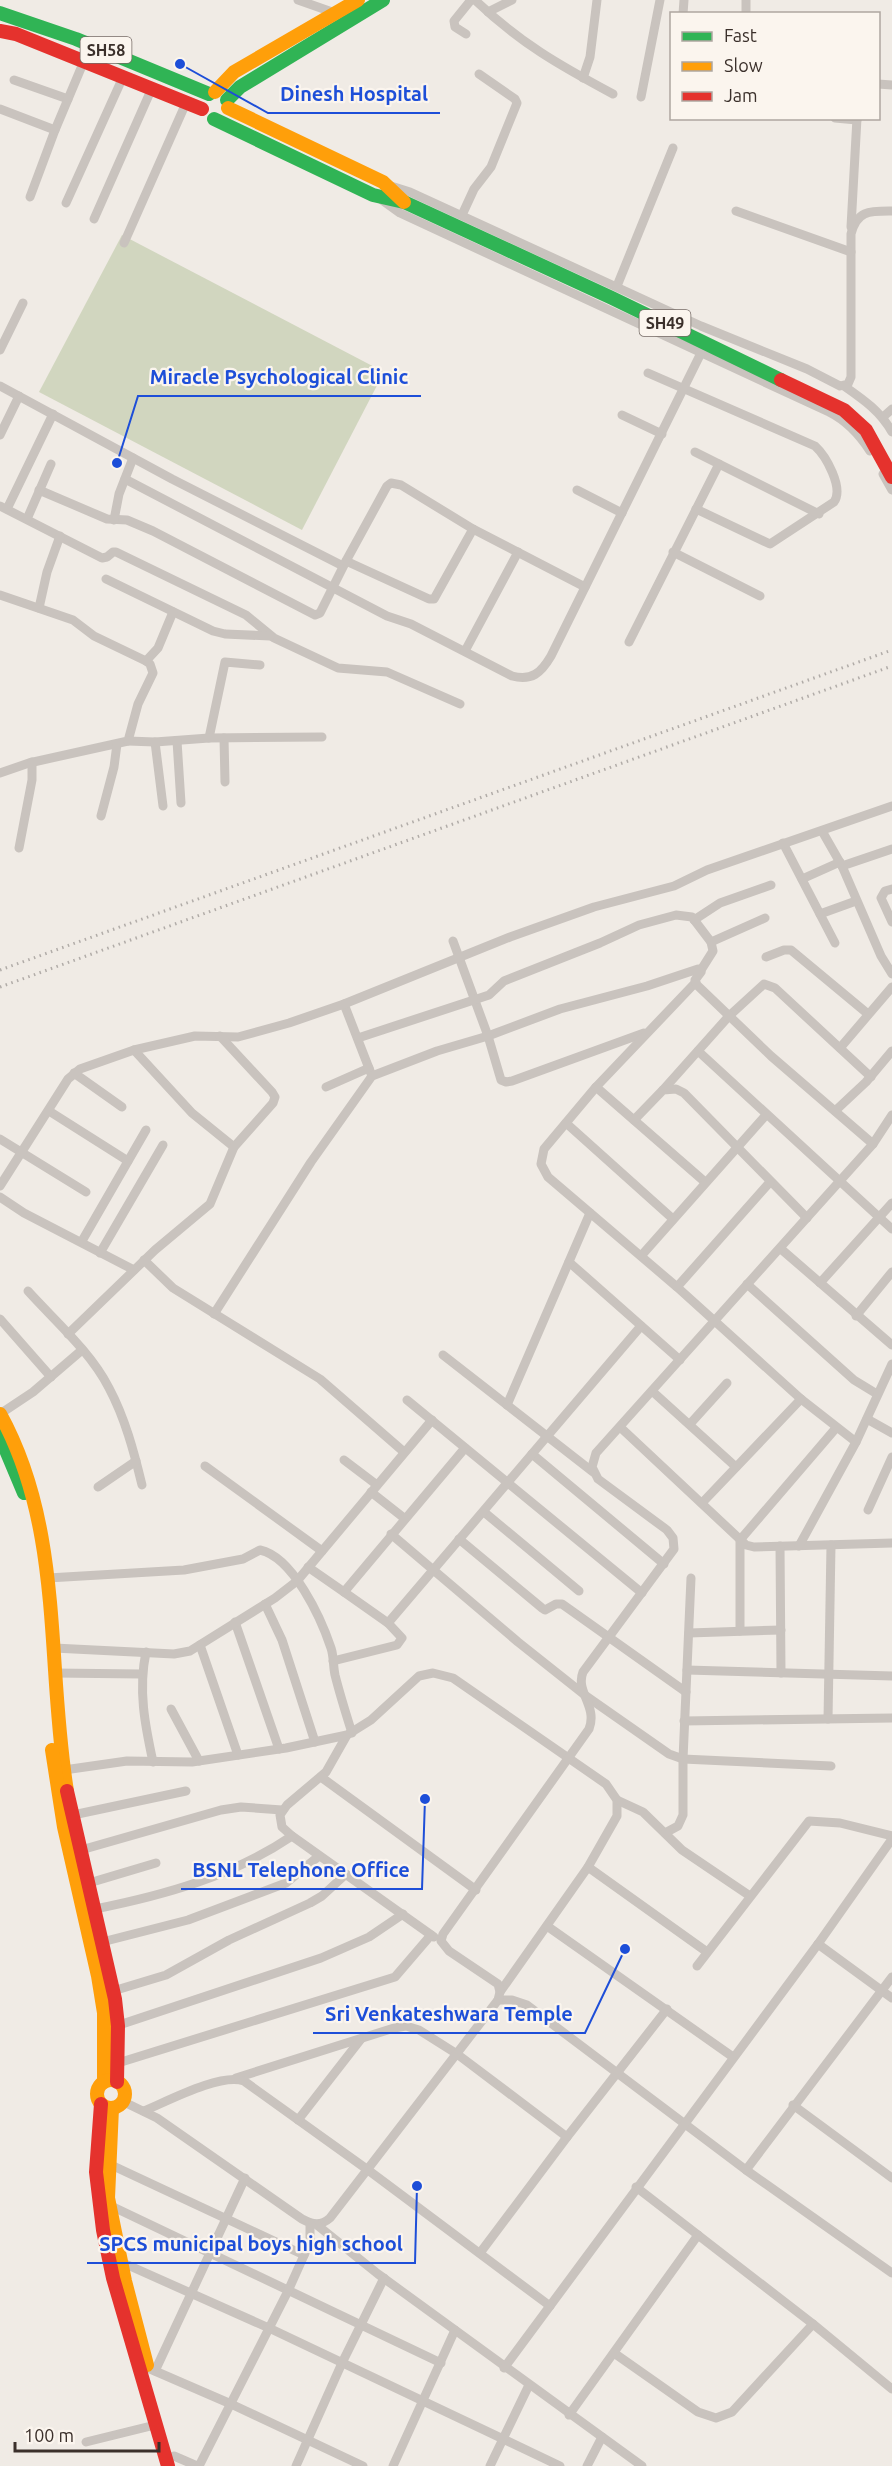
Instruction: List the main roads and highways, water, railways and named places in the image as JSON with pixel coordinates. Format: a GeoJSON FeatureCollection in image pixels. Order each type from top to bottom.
{"type":"FeatureCollection","features":[{"type":"Feature","properties":{"kind":"main road"},"geometry":{"type":"LineString","coordinates":[[202,109],[202,101],[220,98],[240,87],[358,0]]}},
{"type":"Feature","properties":{"kind":"main road"},"geometry":{"type":"LineString","coordinates":[[333,20],[383,0]]}},
{"type":"Feature","properties":{"kind":"main road","name":"SH58"},"geometry":{"type":"LineString","coordinates":[[0,13],[76,39],[220,98]]}},
{"type":"Feature","properties":{"kind":"main road","name":"SH58"},"geometry":{"type":"LineString","coordinates":[[0,31],[16,33],[152,88],[202,109],[206,116],[214,119]]}},
{"type":"Feature","properties":{"kind":"main road"},"geometry":{"type":"LineString","coordinates":[[214,119],[221,117],[220,98]]}},
{"type":"Feature","properties":{"kind":"main road","name":"SH49"},"geometry":{"type":"LineString","coordinates":[[220,98],[388,185],[406,203]]}},
{"type":"Feature","properties":{"kind":"main road","name":"SH49"},"geometry":{"type":"LineString","coordinates":[[214,119],[331,177],[379,198],[406,203],[612,298],[844,410],[866,430],[892,477]]}},
{"type":"Feature","properties":{"kind":"main road"},"geometry":{"type":"LineString","coordinates":[[0,1414],[27,1470],[36,1505],[48,1578],[58,1727],[64,1770],[113,1991],[111,2082]]}},
{"type":"Feature","properties":{"kind":"main road"},"geometry":{"type":"LineString","coordinates":[[0,1436],[24,1491],[38,1561],[44,1621],[48,1720],[54,1772],[104,2013],[111,2028],[118,2063],[111,2082],[97,2092],[112,2104]]}},
{"type":"Feature","properties":{"kind":"main road"},"geometry":{"type":"LineString","coordinates":[[111,2082],[124,2092],[112,2104],[97,2189],[112,2277],[147,2367],[155,2425],[169,2463]]}},
{"type":"Feature","properties":{"kind":"main road"},"geometry":{"type":"LineString","coordinates":[[112,2104],[108,2164],[109,2205],[169,2463]]}},
{"type":"Feature","properties":{"kind":"railway"},"geometry":{"type":"LineString","coordinates":[[0,970],[892,650]]}},
{"type":"Feature","properties":{"kind":"railway"},"geometry":{"type":"LineString","coordinates":[[0,987],[892,666]]}},
{"type":"Feature","properties":{"kind":"place","name":"Dinesh Hospital"},"geometry":{"type":"Point","coordinates":[180,64]}},
{"type":"Feature","properties":{"kind":"place","name":"Miracle Psychological Clinic"},"geometry":{"type":"Point","coordinates":[117,463]}},
{"type":"Feature","properties":{"kind":"place","name":"BSNL Telephone Office"},"geometry":{"type":"Point","coordinates":[425,1799]}},
{"type":"Feature","properties":{"kind":"place","name":"Sri Venkateshwara Temple"},"geometry":{"type":"Point","coordinates":[625,1949]}},
{"type":"Feature","properties":{"kind":"place","name":"SPCS municipal boys high school"},"geometry":{"type":"Point","coordinates":[417,2186]}}]}
